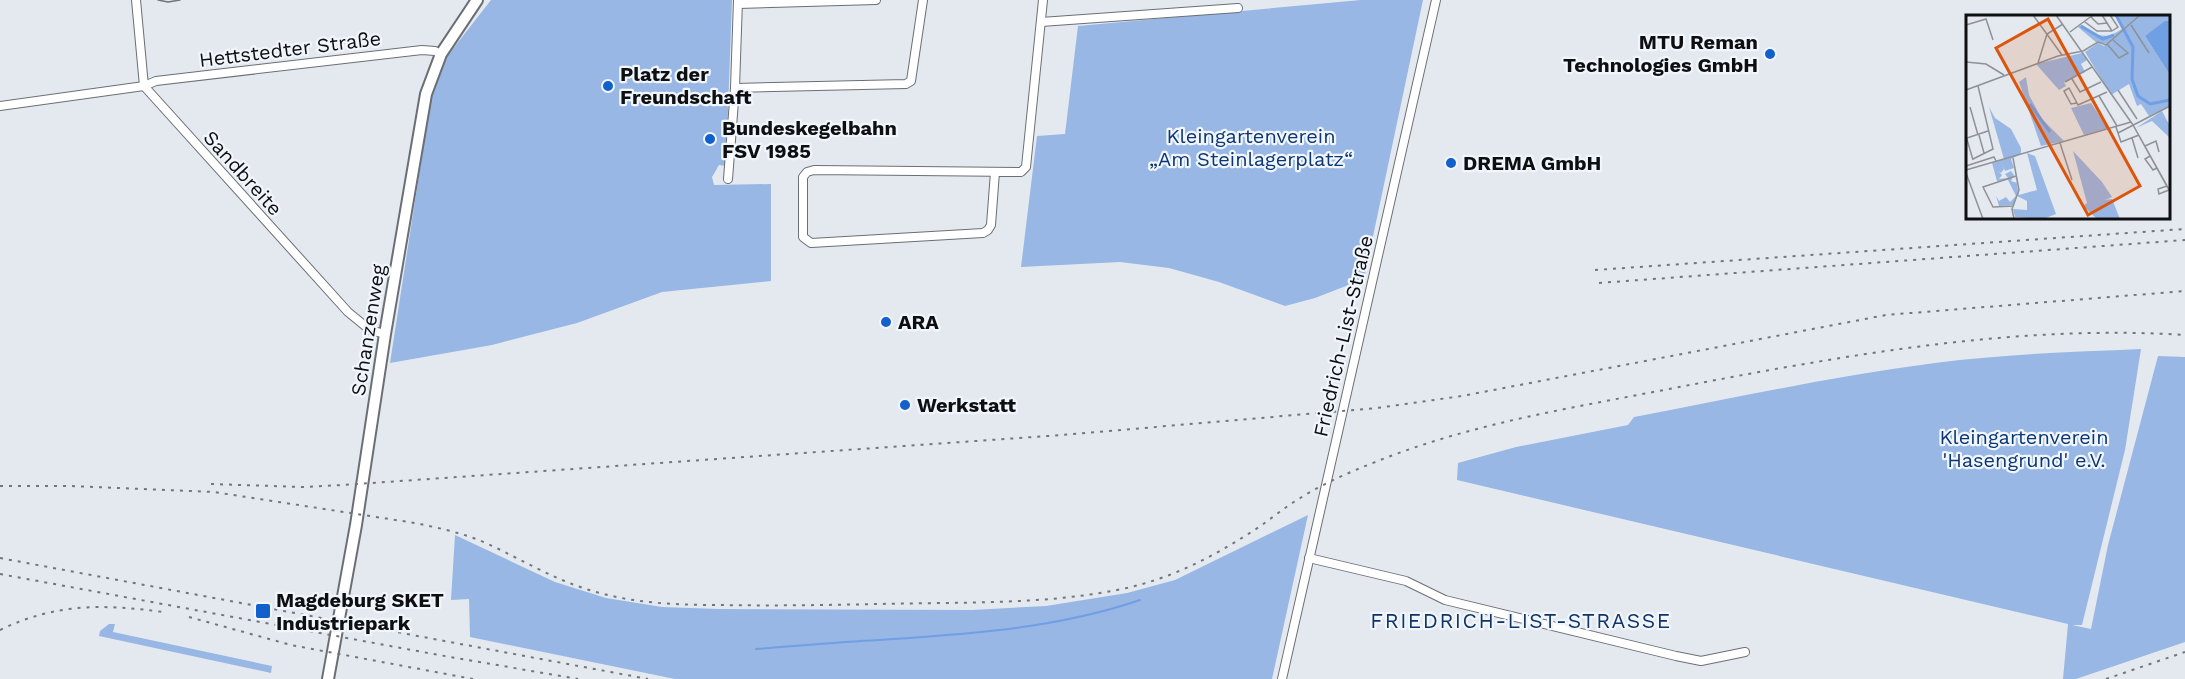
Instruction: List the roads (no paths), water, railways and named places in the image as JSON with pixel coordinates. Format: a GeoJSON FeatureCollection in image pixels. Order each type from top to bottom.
{"type":"FeatureCollection","features":[{"type":"Feature","properties":{"kind":"main road","name":"Schanzenweg"},"geometry":{"type":"LineString","coordinates":[[328,679],[356,525],[424,103],[431,77],[441,54],[477,0]]}},
{"type":"Feature","properties":{"kind":"street"},"geometry":{"type":"LineString","coordinates":[[728,179],[735,88],[738,2],[876,0]]}},
{"type":"Feature","properties":{"kind":"street"},"geometry":{"type":"LineString","coordinates":[[735,88],[909,83],[923,0]]}},
{"type":"Feature","properties":{"kind":"street"},"geometry":{"type":"LineString","coordinates":[[995,172],[991,225],[983,233],[811,243],[803,237],[803,177],[807,172],[814,170],[1021,172],[1026,167],[1043,0]]}},
{"type":"Feature","properties":{"kind":"street","name":"Friedrich-List-Straße"},"geometry":{"type":"LineString","coordinates":[[1282,679],[1436,0]]}},
{"type":"Feature","properties":{"kind":"street"},"geometry":{"type":"LineString","coordinates":[[136,1],[144,86]]}},
{"type":"Feature","properties":{"kind":"street"},"geometry":{"type":"LineString","coordinates":[[1041,22],[1238,8]]}},
{"type":"Feature","properties":{"kind":"street","name":"Hettstedter Straße"},"geometry":{"type":"LineString","coordinates":[[0,106],[144,86],[156,81],[430,50],[441,54]]}},
{"type":"Feature","properties":{"kind":"street","name":"Sandbreite"},"geometry":{"type":"LineString","coordinates":[[144,86],[348,312],[370,330],[385,334]]}},
{"type":"Feature","properties":{"kind":"street"},"geometry":{"type":"LineString","coordinates":[[1309,558],[1406,581],[1445,600],[1676,656],[1701,661],[1745,652]]}},
{"type":"Feature","properties":{"kind":"waterway"},"geometry":{"type":"LineString","coordinates":[[756,649],[1011,629],[1076,618],[1140,600]]}},
{"type":"Feature","properties":{"kind":"tram line"},"geometry":{"type":"LineString","coordinates":[[158,0],[168,2],[180,0]]}},
{"type":"Feature","properties":{"kind":"railway"},"geometry":{"type":"LineString","coordinates":[[1595,270],[2185,229]]}},
{"type":"Feature","properties":{"kind":"railway"},"geometry":{"type":"LineString","coordinates":[[1599,283],[2185,240]]}},
{"type":"Feature","properties":{"kind":"railway"},"geometry":{"type":"LineString","coordinates":[[211,484],[303,487],[343,485],[1062,435],[1377,408],[1462,396],[1886,315],[2185,291]]}},
{"type":"Feature","properties":{"kind":"railway"},"geometry":{"type":"LineString","coordinates":[[0,486],[72,486],[214,492],[415,523],[477,539],[588,590],[648,602],[692,605],[781,605],[969,603],[1058,598],[1137,586],[1174,573],[1226,548],[1308,493],[1353,471],[1458,434],[1529,416],[1800,365],[1928,345],[2056,334],[2185,335]]}},
{"type":"Feature","properties":{"kind":"railway"},"geometry":{"type":"LineString","coordinates":[[0,558],[648,679]]}},
{"type":"Feature","properties":{"kind":"railway"},"geometry":{"type":"LineString","coordinates":[[0,574],[578,679]]}},
{"type":"Feature","properties":{"kind":"railway"},"geometry":{"type":"LineString","coordinates":[[0,630],[21,621],[60,610],[100,607],[163,612]]}},
{"type":"Feature","properties":{"kind":"railway"},"geometry":{"type":"LineString","coordinates":[[189,617],[291,645],[473,679]]}},
{"type":"Feature","properties":{"kind":"railway"},"geometry":{"type":"LineString","coordinates":[[2106,679],[2185,652]]}},
{"type":"Feature","properties":{"kind":"place","name":"MTU Reman Technologies GmbH"},"geometry":{"type":"Point","coordinates":[1770,54]}},
{"type":"Feature","properties":{"kind":"place","name":"Platz der Freundschaft"},"geometry":{"type":"Point","coordinates":[608,86]}},
{"type":"Feature","properties":{"kind":"place","name":"Bundeskegelbahn FSV 1985"},"geometry":{"type":"Point","coordinates":[710,139]}},
{"type":"Feature","properties":{"kind":"place","name":"DREMA GmbH"},"geometry":{"type":"Point","coordinates":[1451,163]}},
{"type":"Feature","properties":{"kind":"place","name":"ARA"},"geometry":{"type":"Point","coordinates":[886,322]}},
{"type":"Feature","properties":{"kind":"place","name":"Werkstatt"},"geometry":{"type":"Point","coordinates":[905,405]}},
{"type":"Feature","properties":{"kind":"place","name":"Magdeburg SKET Industriepark"},"geometry":{"type":"Point","coordinates":[263,611]}},
{"type":"Feature","properties":{"kind":"district","name":"FRIEDRICH-LIST-STRASSE"},"geometry":{"type":"Point","coordinates":[1521,620]}},
{"type":"Feature","properties":{"kind":"park label","name":"Kleingartenverein „Am Steinlagerplatz“"},"geometry":{"type":"Point","coordinates":[1251,148]}},
{"type":"Feature","properties":{"kind":"park label","name":"Kleingartenverein 'Hasengrund' e.V."},"geometry":{"type":"Point","coordinates":[2024,448]}}]}
